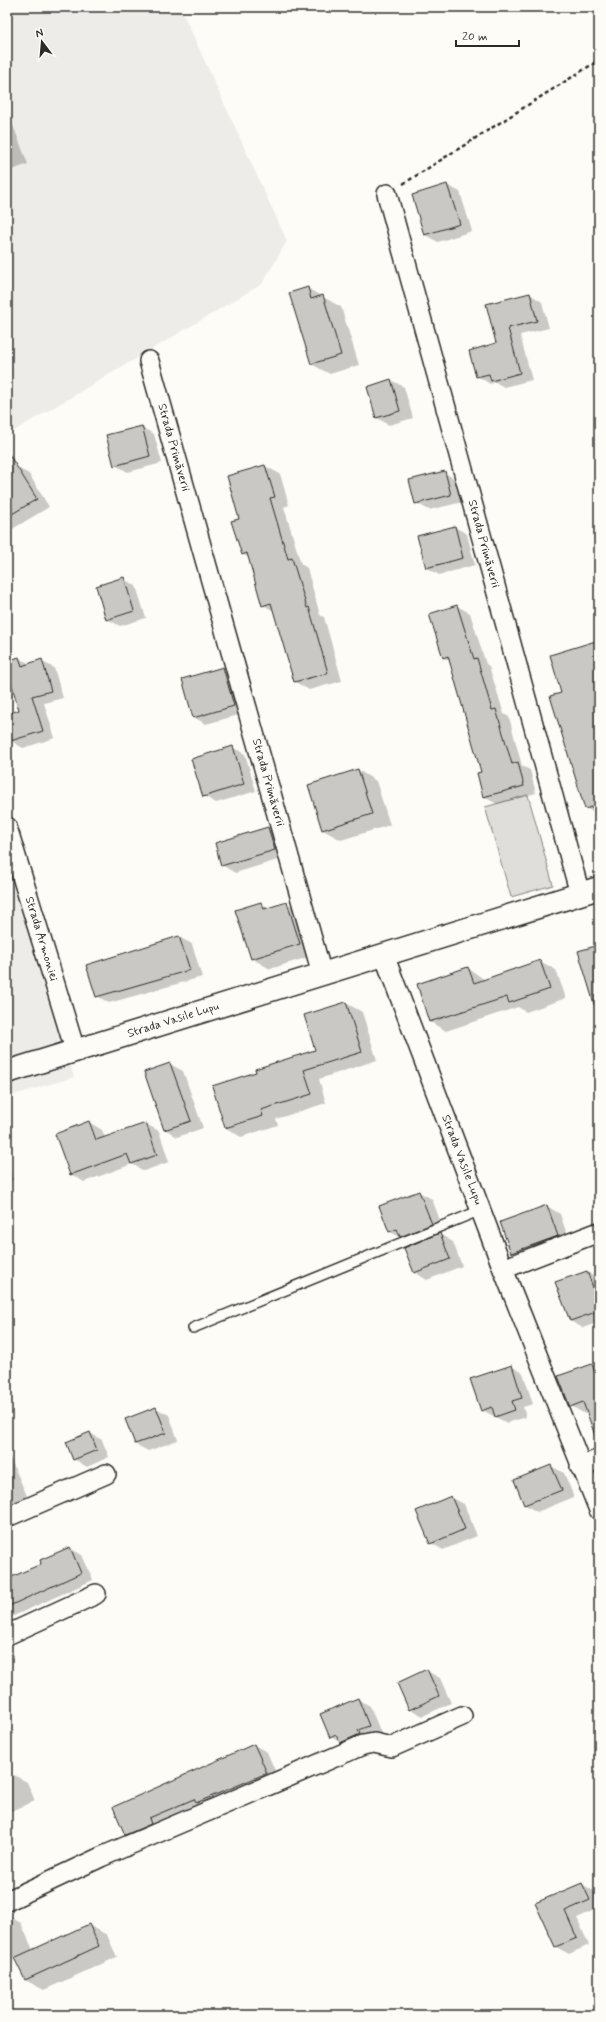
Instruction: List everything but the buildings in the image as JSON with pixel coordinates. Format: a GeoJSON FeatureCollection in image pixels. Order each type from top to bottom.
{"type":"FeatureCollection","features":[{"type":"Feature","properties":{"kind":"main road","name":"Strada Vasile Lupu"},"geometry":{"type":"LineString","coordinates":[[7,1072],[590,891]]}},
{"type":"Feature","properties":{"kind":"street","name":"Strada Primăverii"},"geometry":{"type":"LineString","coordinates":[[387,194],[590,891]]}},
{"type":"Feature","properties":{"kind":"street","name":"Strada Primăverii"},"geometry":{"type":"LineString","coordinates":[[149,361],[322,974]]}},
{"type":"Feature","properties":{"kind":"street","name":"Strada Armoniei"},"geometry":{"type":"LineString","coordinates":[[7,827],[75,1050]]}},
{"type":"Feature","properties":{"kind":"street","name":"Strada Vasile Lupu"},"geometry":{"type":"LineString","coordinates":[[384,955],[503,1269],[580,1467],[599,1510]]}},
{"type":"Feature","properties":{"kind":"street"},"geometry":{"type":"LineString","coordinates":[[503,1269],[599,1232]]}},
{"type":"Feature","properties":{"kind":"street"},"geometry":{"type":"LineString","coordinates":[[580,1467],[599,1460]]}},
{"type":"Feature","properties":{"kind":"street"},"geometry":{"type":"LineString","coordinates":[[7,1517],[106,1474]]}},
{"type":"Feature","properties":{"kind":"street"},"geometry":{"type":"LineString","coordinates":[[7,1634],[96,1594]]}},
{"type":"Feature","properties":{"kind":"street"},"geometry":{"type":"LineString","coordinates":[[7,1901],[100,1857],[364,1745],[374,1744],[392,1747],[462,1716]]}},
{"type":"Feature","properties":{"kind":"lane"},"geometry":{"type":"LineString","coordinates":[[193,1328],[481,1210]]}},
{"type":"Feature","properties":{"kind":"path"},"geometry":{"type":"LineString","coordinates":[[387,194],[599,60]]}},
{"type":"Feature","properties":{"kind":"shaded area"},"geometry":{"type":"Polygon","coordinates":[[[7,7],[180,7],[287,241],[262,284],[7,435],[7,7]]]}},
{"type":"Feature","properties":{"kind":"shaded area"},"geometry":{"type":"Polygon","coordinates":[[[528,795],[553,885],[511,897],[485,807],[528,795]]]}},
{"type":"Feature","properties":{"kind":"shaded area"},"geometry":{"type":"Polygon","coordinates":[[[7,863],[74,1077],[7,1097],[7,863]]]}}]}
